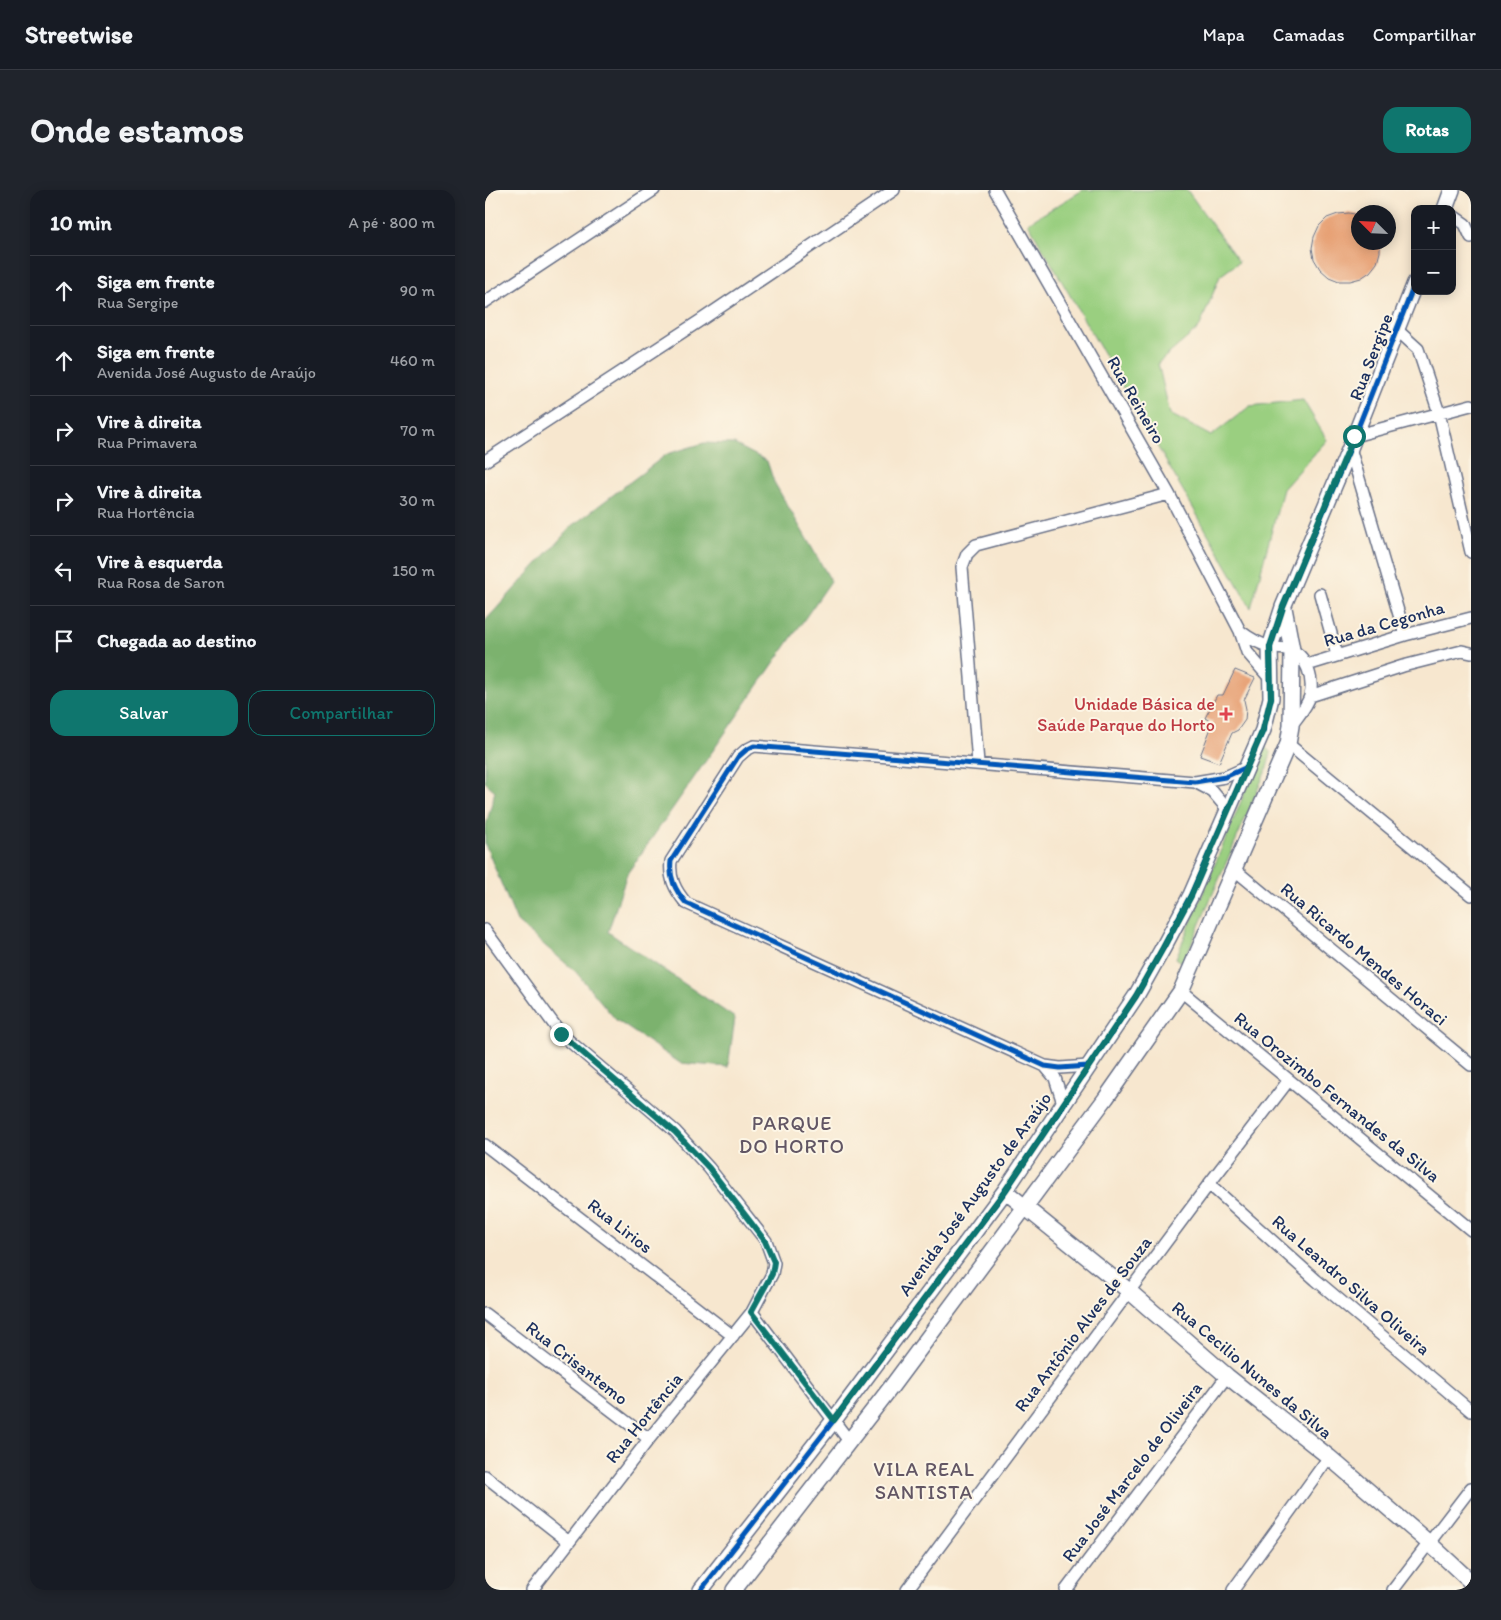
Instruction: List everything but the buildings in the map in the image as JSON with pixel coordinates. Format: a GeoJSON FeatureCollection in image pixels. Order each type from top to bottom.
{"type":"FeatureCollection","features":[{"type":"Feature","properties":{"kind":"street"},"geometry":{"type":"LineString","coordinates":[[485,302],[654,190]]}},
{"type":"Feature","properties":{"kind":"street"},"geometry":{"type":"LineString","coordinates":[[485,461],[701,320],[893,190]]}},
{"type":"Feature","properties":{"kind":"street","name":"Rua Reineiro"},"geometry":{"type":"LineString","coordinates":[[995,190],[1169,494],[1240,631],[1247,652],[1271,681]]}},
{"type":"Feature","properties":{"kind":"street"},"geometry":{"type":"LineString","coordinates":[[1446,205],[1452,190]]}},
{"type":"Feature","properties":{"kind":"street"},"geometry":{"type":"LineString","coordinates":[[1456,218],[1465,224],[1471,237]]}},
{"type":"Feature","properties":{"kind":"street","name":"Rua Sergipe"},"geometry":{"type":"LineString","coordinates":[[1283,607],[1352,442],[1411,293]]}},
{"type":"Feature","properties":{"kind":"street"},"geometry":{"type":"LineString","coordinates":[[1396,329],[1418,349],[1439,413],[1471,552]]}},
{"type":"Feature","properties":{"kind":"street"},"geometry":{"type":"LineString","coordinates":[[1405,635],[1352,442],[1439,413],[1471,405]]}},
{"type":"Feature","properties":{"kind":"street"},"geometry":{"type":"LineString","coordinates":[[978,763],[962,567],[967,554],[976,545],[1169,494]]}},
{"type":"Feature","properties":{"kind":"street"},"geometry":{"type":"LineString","coordinates":[[1320,594],[1337,655]]}},
{"type":"Feature","properties":{"kind":"street"},"geometry":{"type":"LineString","coordinates":[[736,1589],[892,1386],[1106,1098],[1181,991],[1288,744],[1291,726],[1292,650],[1283,607]]}},
{"type":"Feature","properties":{"kind":"street","name":"Avenida José Augusto de Araújo"},"geometry":{"type":"LineString","coordinates":[[701,1590],[834,1420],[1007,1193],[1063,1104],[1136,996],[1191,896],[1263,730],[1271,698],[1270,647],[1283,607]]}},
{"type":"Feature","properties":{"kind":"street","name":"Rua da Cegonha"},"geometry":{"type":"LineString","coordinates":[[1307,665],[1405,635],[1471,618]]}},
{"type":"Feature","properties":{"kind":"street"},"geometry":{"type":"LineString","coordinates":[[1240,631],[1251,639],[1270,647],[1292,650],[1307,665],[1310,680],[1310,696],[1291,726]]}},
{"type":"Feature","properties":{"kind":"street"},"geometry":{"type":"LineString","coordinates":[[1310,696],[1403,666],[1462,651],[1471,652]]}},
{"type":"Feature","properties":{"kind":"street"},"geometry":{"type":"LineString","coordinates":[[1288,744],[1471,895]]}},
{"type":"Feature","properties":{"kind":"street"},"geometry":{"type":"LineString","coordinates":[[1088,1066],[1061,1068],[1045,1066],[686,903],[676,892],[669,872],[671,861],[738,757],[754,746],[1195,782],[1225,777],[1247,768]]}},
{"type":"Feature","properties":{"kind":"street"},"geometry":{"type":"LineString","coordinates":[[1195,782],[1212,791],[1229,811]]}},
{"type":"Feature","properties":{"kind":"street","name":"Rua Ricardo Mendes Horaci"},"geometry":{"type":"LineString","coordinates":[[1235,870],[1471,1065]]}},
{"type":"Feature","properties":{"kind":"street","name":"Rua Hortência"},"geometry":{"type":"LineString","coordinates":[[485,930],[561,1034],[675,1132],[709,1168],[765,1241],[774,1262],[772,1274],[751,1312],[649,1439],[532,1590]]}},
{"type":"Feature","properties":{"kind":"street","name":"Rua Orozimbo Fernandes da Silva"},"geometry":{"type":"LineString","coordinates":[[1181,991],[1471,1230]]}},
{"type":"Feature","properties":{"kind":"street"},"geometry":{"type":"LineString","coordinates":[[1045,1066],[1055,1078],[1063,1104]]}},
{"type":"Feature","properties":{"kind":"street","name":"Rua Antônio Alves de Souza"},"geometry":{"type":"LineString","coordinates":[[907,1590],[1209,1184],[1289,1080]]}},
{"type":"Feature","properties":{"kind":"street","name":"Rua Lirios"},"geometry":{"type":"LineString","coordinates":[[485,1144],[733,1336]]}},
{"type":"Feature","properties":{"kind":"street","name":"Rua Leandro Silva Oliveira"},"geometry":{"type":"LineString","coordinates":[[1209,1184],[1316,1280],[1471,1411]]}},
{"type":"Feature","properties":{"kind":"street","name":"Rua Cecilio Nunes da Silva"},"geometry":{"type":"LineString","coordinates":[[1007,1193],[1129,1291],[1227,1376],[1329,1457],[1429,1543],[1471,1582]]}},
{"type":"Feature","properties":{"kind":"street"},"geometry":{"type":"LineString","coordinates":[[751,1312],[849,1441]]}},
{"type":"Feature","properties":{"kind":"street","name":"Rua Crisantemo"},"geometry":{"type":"LineString","coordinates":[[485,1314],[649,1439]]}},
{"type":"Feature","properties":{"kind":"street","name":"Rua José Marcelo de Oliveira"},"geometry":{"type":"LineString","coordinates":[[1066,1590],[1227,1376]]}},
{"type":"Feature","properties":{"kind":"street"},"geometry":{"type":"LineString","coordinates":[[1233,1590],[1329,1457]]}},
{"type":"Feature","properties":{"kind":"street"},"geometry":{"type":"LineString","coordinates":[[485,1476],[569,1542]]}},
{"type":"Feature","properties":{"kind":"street"},"geometry":{"type":"LineString","coordinates":[[1393,1590],[1471,1488]]}},
{"type":"Feature","properties":{"kind":"green space"},"geometry":{"type":"Polygon","coordinates":[[[1083,190],[1187,190],[1239,262],[1220,276],[1199,328],[1158,363],[1170,414],[1211,436],[1250,406],[1303,400],[1327,440],[1283,489],[1251,608],[1028,223],[1083,190]]]}},
{"type":"Feature","properties":{"kind":"green space"},"geometry":{"type":"Polygon","coordinates":[[[704,443],[734,444],[767,461],[774,482],[831,581],[627,874],[608,932],[735,1018],[728,1067],[680,1063],[616,1020],[576,972],[517,922],[485,844],[485,829],[495,791],[485,782],[485,621],[572,526],[667,454],[704,443]]]}},
{"type":"Feature","properties":{"kind":"green space"},"geometry":{"type":"Polygon","coordinates":[[[1264,746],[1271,753],[1267,768],[1183,963],[1176,958],[1264,746]]]}},
{"type":"Feature","properties":{"kind":"cycle path"},"geometry":{"type":"LineString","coordinates":[[701,1590],[834,1420],[1005,1191],[1136,996],[1163,948],[1191,895],[1263,730],[1271,698],[1270,647],[1283,607],[1350,448],[1411,293]]}},
{"type":"Feature","properties":{"kind":"cycle path"},"geometry":{"type":"LineString","coordinates":[[1088,1066],[1060,1068],[1045,1066],[686,903],[674,884],[671,873],[671,861],[738,757],[754,746],[1195,782],[1225,777],[1247,767]]}},
{"type":"Feature","properties":{"kind":"place","name":"Unidade Básica de Saúde Parque do Horto"},"geometry":{"type":"Point","coordinates":[1226,714]}},
{"type":"Feature","properties":{"kind":"district","name":"PARQUE DO HORTO"},"geometry":{"type":"Point","coordinates":[792,1134]}},
{"type":"Feature","properties":{"kind":"district","name":"VILA REAL SANTISTA"},"geometry":{"type":"Point","coordinates":[924,1480]}},
{"type":"Feature","properties":{"kind":"route"},"geometry":{"type":"LineString","coordinates":[[561,1034],[675,1132],[709,1168],[765,1241],[774,1262],[772,1274],[751,1312],[834,1420],[1005,1191],[1136,996],[1191,896],[1263,730],[1271,698],[1270,647],[1283,607],[1354,436]]}}]}
